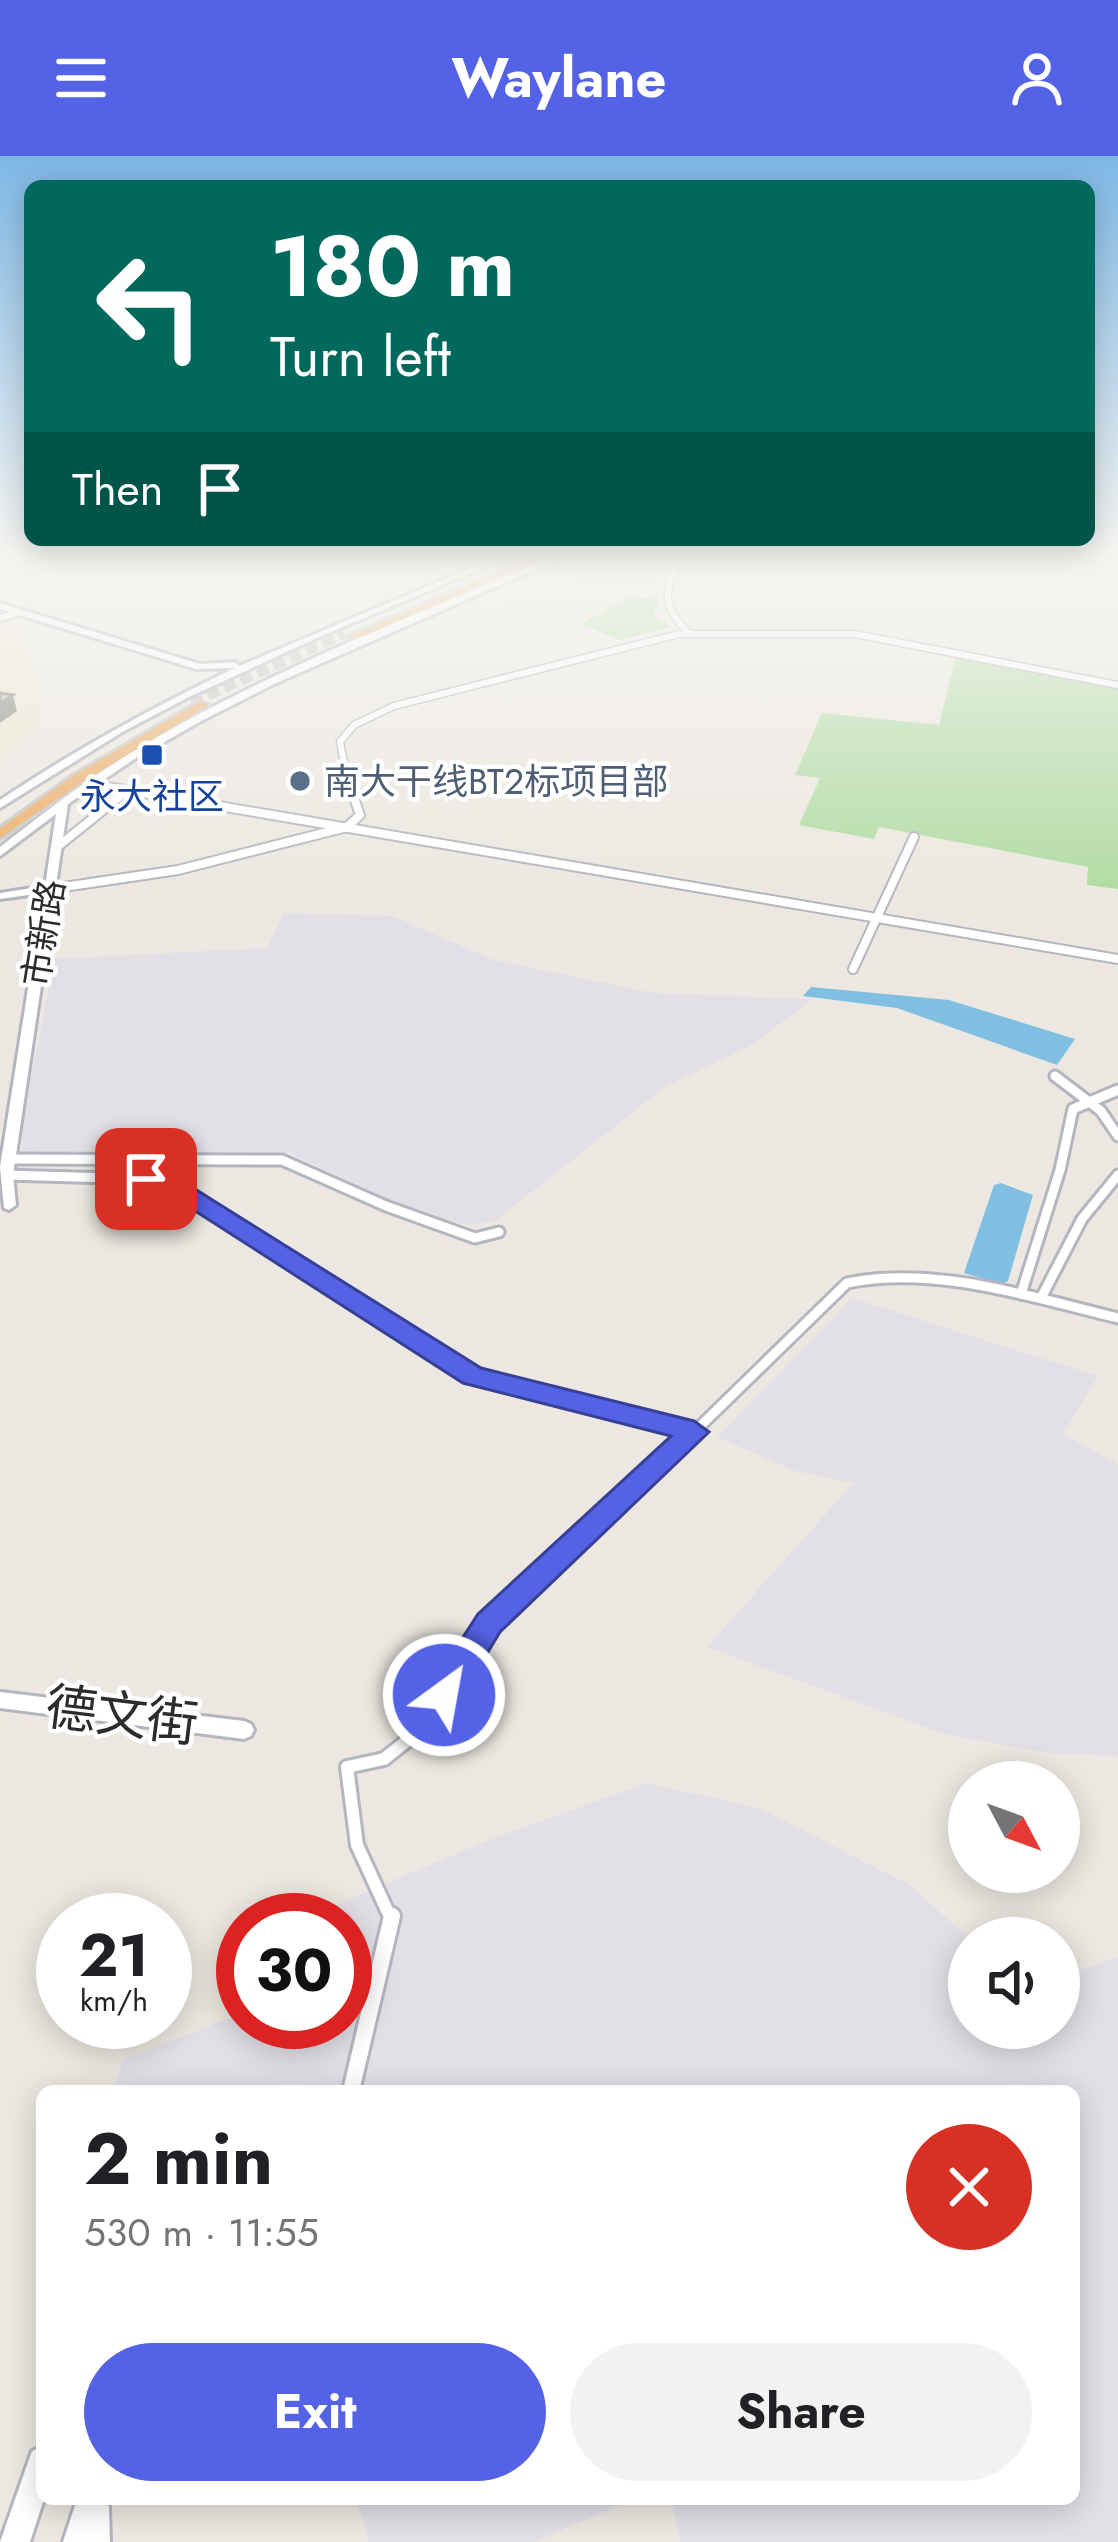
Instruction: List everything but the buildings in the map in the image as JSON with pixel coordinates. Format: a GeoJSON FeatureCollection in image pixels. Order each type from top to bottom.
{"type":"FeatureCollection","features":[{"type":"Feature","properties":{"kind":"highway"},"geometry":{"type":"LineString","coordinates":[[0,823],[60,779],[199,703]]}},
{"type":"Feature","properties":{"kind":"highway"},"geometry":{"type":"LineString","coordinates":[[0,834],[199,703]]}},
{"type":"Feature","properties":{"kind":"highway"},"geometry":{"type":"LineString","coordinates":[[0,852],[20,835]]}},
{"type":"Feature","properties":{"kind":"main road"},"geometry":{"type":"LineString","coordinates":[[194,665],[232,665]]}},
{"type":"Feature","properties":{"kind":"main road"},"geometry":{"type":"LineString","coordinates":[[200,688],[249,665]]}},
{"type":"Feature","properties":{"kind":"main road"},"geometry":{"type":"LineString","coordinates":[[0,805],[59,764],[199,703],[305,665]]}},
{"type":"Feature","properties":{"kind":"main road"},"geometry":{"type":"LineString","coordinates":[[20,835],[199,703],[207,674],[199,667]]}},
{"type":"Feature","properties":{"kind":"main road","name":"市新路"},"geometry":{"type":"LineString","coordinates":[[9,1205],[8,1167],[63,804]]}},
{"type":"Feature","properties":{"kind":"main road"},"geometry":{"type":"LineString","coordinates":[[0,896],[50,890]]}},
{"type":"Feature","properties":{"kind":"main road","name":"德文街"},"geometry":{"type":"LineString","coordinates":[[0,1700],[244,1730]]}},
{"type":"Feature","properties":{"kind":"main road"},"geometry":{"type":"LineString","coordinates":[[15,2542],[36,2479]]}},
{"type":"Feature","properties":{"kind":"main road"},"geometry":{"type":"LineString","coordinates":[[78,2542],[91,2505]]}},
{"type":"Feature","properties":{"kind":"main road"},"geometry":{"type":"LineString","coordinates":[[93,2505],[95,2542]]}},
{"type":"Feature","properties":{"kind":"street"},"geometry":{"type":"LineString","coordinates":[[50,890],[178,870],[347,827],[360,814],[341,760],[340,742],[354,725],[421,699],[560,665]]}},
{"type":"Feature","properties":{"kind":"street"},"geometry":{"type":"LineString","coordinates":[[1019,665],[1118,685]]}},
{"type":"Feature","properties":{"kind":"street"},"geometry":{"type":"LineString","coordinates":[[90,784],[1118,959]]}},
{"type":"Feature","properties":{"kind":"street"},"geometry":{"type":"LineString","coordinates":[[56,848],[128,790]]}},
{"type":"Feature","properties":{"kind":"street"},"geometry":{"type":"LineString","coordinates":[[854,969],[914,837]]}},
{"type":"Feature","properties":{"kind":"street"},"geometry":{"type":"LineString","coordinates":[[1054,1076],[1108,1118],[1118,1136]]}},
{"type":"Feature","properties":{"kind":"street"},"geometry":{"type":"LineString","coordinates":[[1021,1294],[1060,1171],[1066,1121],[1073,1109],[1118,1090]]}},
{"type":"Feature","properties":{"kind":"street"},"geometry":{"type":"LineString","coordinates":[[8,1167],[282,1160],[386,1206],[475,1238],[499,1232]]}},
{"type":"Feature","properties":{"kind":"street"},"geometry":{"type":"LineString","coordinates":[[8,1167],[146,1179],[173,1186],[472,1376],[694,1432]]}},
{"type":"Feature","properties":{"kind":"street"},"geometry":{"type":"LineString","coordinates":[[1041,1298],[1082,1219],[1118,1175]]}},
{"type":"Feature","properties":{"kind":"street"},"geometry":{"type":"LineString","coordinates":[[352,2085],[392,1916],[357,1850],[346,1816],[347,1767],[384,1759],[422,1732],[489,1623],[847,1282],[883,1275],[1021,1294],[1118,1318]]}},
{"type":"Feature","properties":{"kind":"shaded area"},"geometry":{"type":"Polygon","coordinates":[[[0,665],[32,665],[41,721],[0,757],[0,665]]]}},
{"type":"Feature","properties":{"kind":"shaded area"},"geometry":{"type":"Polygon","coordinates":[[[284,913],[392,916],[494,960],[653,993],[813,999],[752,1045],[665,1087],[495,1221],[472,1225],[430,1219],[290,1153],[23,1154],[21,1131],[54,959],[267,948],[284,913]]]}},
{"type":"Feature","properties":{"kind":"shaded area"},"geometry":{"type":"Polygon","coordinates":[[[852,1298],[1098,1376],[1063,1434],[1118,1464],[1118,1756],[1048,1753],[944,1734],[707,1647],[853,1483],[795,1471],[717,1437],[852,1298]]]}},
{"type":"Feature","properties":{"kind":"shaded area"},"geometry":{"type":"Polygon","coordinates":[[[647,1783],[759,1808],[910,1885],[948,1919],[948,2049],[1080,2049],[1080,1970],[1118,1957],[1118,2542],[680,2542],[672,2505],[1080,2505],[1080,2085],[114,2085],[124,2059],[150,2049],[192,2049],[192,2033],[216,2023],[216,2049],[372,2049],[372,1893],[364,1893],[486,1841],[647,1783]]]}},
{"type":"Feature","properties":{"kind":"shaded area"},"geometry":{"type":"Polygon","coordinates":[[[358,2505],[619,2505],[536,2542],[369,2542],[358,2505]]]}},
{"type":"Feature","properties":{"kind":"green space"},"geometry":{"type":"Polygon","coordinates":[[[954,665],[1002,665],[1118,689],[1118,889],[1087,885],[1088,867],[879,827],[874,839],[799,825],[820,778],[795,775],[822,713],[939,725],[954,665]]]}},
{"type":"Feature","properties":{"kind":"water"},"geometry":{"type":"Polygon","coordinates":[[[811,987],[949,1000],[1075,1039],[1057,1065],[897,1008],[803,996],[811,987]]]}},
{"type":"Feature","properties":{"kind":"water"},"geometry":{"type":"Polygon","coordinates":[[[1001,1183],[1033,1195],[1008,1281],[1002,1284],[964,1273],[994,1185],[1001,1183]]]}},
{"type":"Feature","properties":{"kind":"tunnel"},"geometry":{"type":"LineString","coordinates":[[191,702],[272,665]]}},
{"type":"Feature","properties":{"kind":"place","name":"永大社区"},"geometry":{"type":"Point","coordinates":[152,755]}},
{"type":"Feature","properties":{"kind":"place","name":"南大干线BT2标项目部"},"geometry":{"type":"Point","coordinates":[300,781]}},
{"type":"Feature","properties":{"kind":"route"},"geometry":{"type":"LineString","coordinates":[[146,1179],[173,1186],[472,1376],[694,1432],[489,1623],[444,1695]]}}]}
